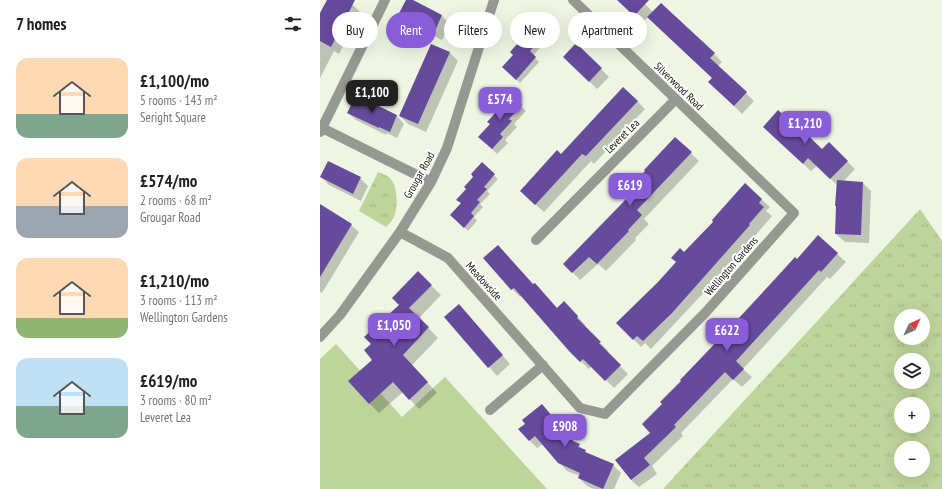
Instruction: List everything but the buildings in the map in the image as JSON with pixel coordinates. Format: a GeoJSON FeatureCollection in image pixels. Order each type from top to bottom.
{"type":"FeatureCollection","features":[{"type":"Feature","properties":{"kind":"street"},"geometry":{"type":"LineString","coordinates":[[386,0],[321,130],[431,182]]}},
{"type":"Feature","properties":{"kind":"street","name":"Grougar Road"},"geometry":{"type":"LineString","coordinates":[[320,337],[340,315],[400,232],[431,182],[447,148],[494,0]]}},
{"type":"Feature","properties":{"kind":"street","name":"Silverwood Road"},"geometry":{"type":"LineString","coordinates":[[573,0],[733,155]]}},
{"type":"Feature","properties":{"kind":"street","name":"Leveret Lea"},"geometry":{"type":"LineString","coordinates":[[536,240],[676,99]]}},
{"type":"Feature","properties":{"kind":"street","name":"Wellington Gardens"},"geometry":{"type":"LineString","coordinates":[[541,363],[580,408],[605,414],[706,312],[794,213],[733,155]]}},
{"type":"Feature","properties":{"kind":"street","name":"Meadowside"},"geometry":{"type":"LineString","coordinates":[[400,232],[448,258],[541,363]]}},
{"type":"Feature","properties":{"kind":"street"},"geometry":{"type":"LineString","coordinates":[[490,410],[541,363]]}},
{"type":"Feature","properties":{"kind":"green space"},"geometry":{"type":"Polygon","coordinates":[[[378,172],[390,178],[395,186],[396,192],[397,203],[394,217],[386,227],[359,211],[378,172]]]}},
{"type":"Feature","properties":{"kind":"green space"},"geometry":{"type":"Polygon","coordinates":[[[920,209],[942,241],[942,489],[663,489],[920,209]]]}},
{"type":"Feature","properties":{"kind":"green space"},"geometry":{"type":"Polygon","coordinates":[[[336,344],[402,417],[445,377],[547,489],[320,489],[320,359],[336,344]]]}}]}
